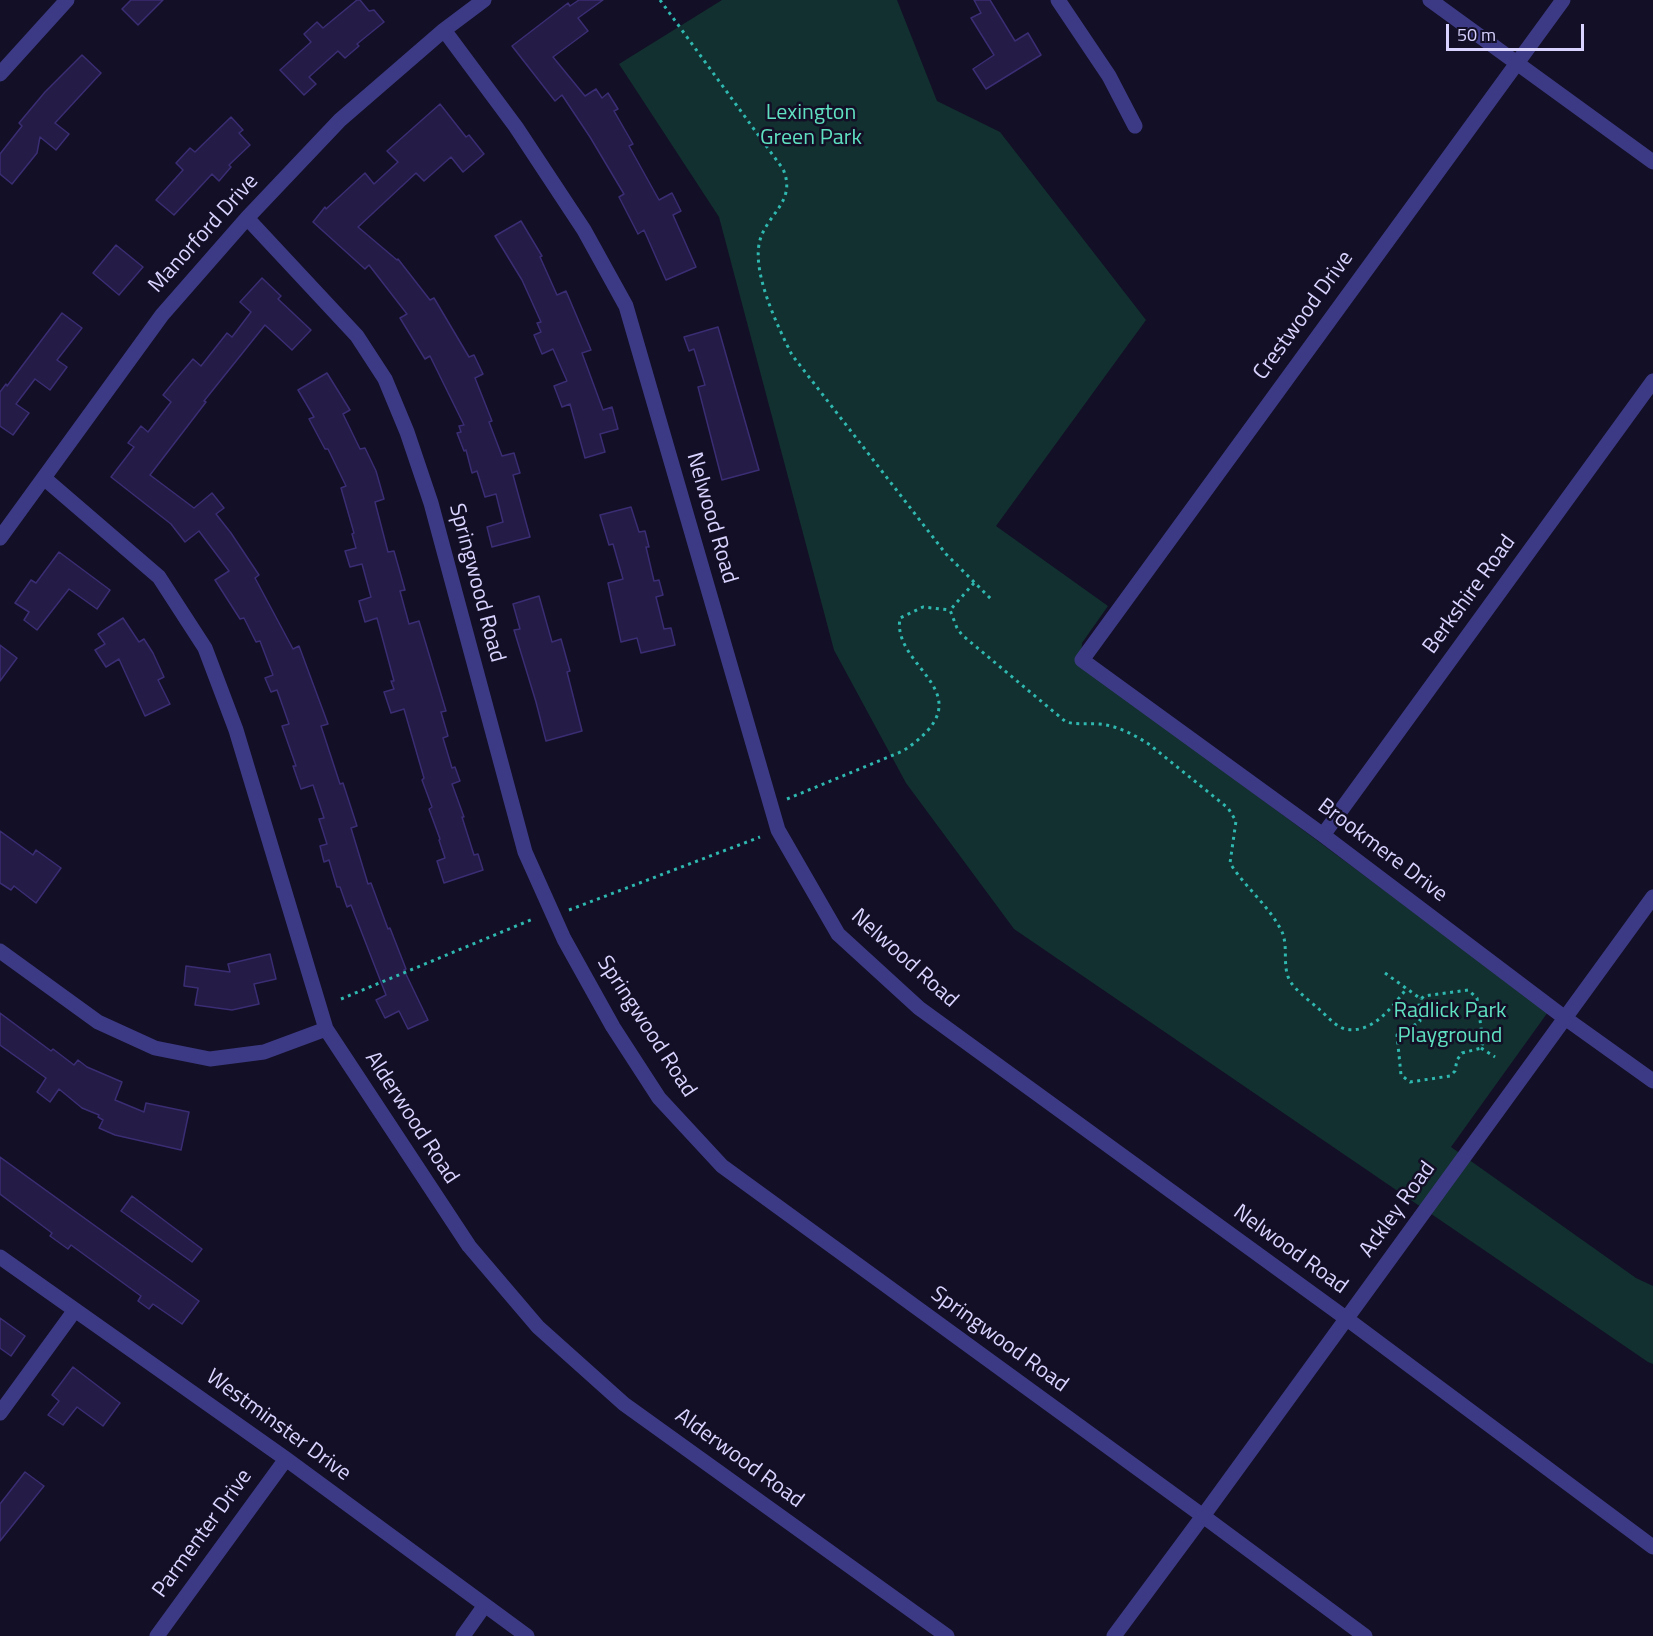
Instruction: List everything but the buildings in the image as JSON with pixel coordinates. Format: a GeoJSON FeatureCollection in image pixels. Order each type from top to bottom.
{"type":"FeatureCollection","features":[{"type":"Feature","properties":{"kind":"street"},"geometry":{"type":"LineString","coordinates":[[0,74],[67,0]]}},
{"type":"Feature","properties":{"kind":"street","name":"Manorford Drive"},"geometry":{"type":"LineString","coordinates":[[0,538],[162,315],[247,218],[340,120],[444,30],[484,0]]}},
{"type":"Feature","properties":{"kind":"street"},"geometry":{"type":"LineString","coordinates":[[1058,0],[1109,76],[1135,126]]}},
{"type":"Feature","properties":{"kind":"street"},"geometry":{"type":"LineString","coordinates":[[1430,0],[1653,162]]}},
{"type":"Feature","properties":{"kind":"street","name":"Crestwood Drive"},"geometry":{"type":"LineString","coordinates":[[1082,660],[1563,0]]}},
{"type":"Feature","properties":{"kind":"street","name":"Nelwood Road"},"geometry":{"type":"LineString","coordinates":[[444,30],[516,127],[584,230],[626,306],[778,830],[838,934],[919,1008],[1347,1319],[1653,1547]]}},
{"type":"Feature","properties":{"kind":"street","name":"Springwood Road"},"geometry":{"type":"LineString","coordinates":[[247,218],[357,336],[385,379],[407,432],[431,502],[525,852],[564,939],[613,1027],[659,1098],[722,1166],[1365,1636]]}},
{"type":"Feature","properties":{"kind":"street","name":"Berkshire Road"},"geometry":{"type":"LineString","coordinates":[[1323,835],[1653,381]]}},
{"type":"Feature","properties":{"kind":"street","name":"Alderwood Road"},"geometry":{"type":"LineString","coordinates":[[44,477],[159,577],[205,648],[236,730],[326,1029],[469,1246],[538,1326],[624,1404],[947,1636]]}},
{"type":"Feature","properties":{"kind":"street","name":"Brookmere Drive"},"geometry":{"type":"LineString","coordinates":[[1082,660],[1323,835],[1653,1081]]}},
{"type":"Feature","properties":{"kind":"street","name":"Ackley Road"},"geometry":{"type":"LineString","coordinates":[[1114,1636],[1653,897]]}},
{"type":"Feature","properties":{"kind":"street"},"geometry":{"type":"LineString","coordinates":[[0,951],[98,1022],[155,1048],[210,1059],[264,1052],[326,1029]]}},
{"type":"Feature","properties":{"kind":"street","name":"Westminster Drive"},"geometry":{"type":"LineString","coordinates":[[0,1257],[286,1459],[527,1636]]}},
{"type":"Feature","properties":{"kind":"street"},"geometry":{"type":"LineString","coordinates":[[0,1413],[75,1310]]}},
{"type":"Feature","properties":{"kind":"street","name":"Parmenter Drive"},"geometry":{"type":"LineString","coordinates":[[157,1636],[286,1459]]}},
{"type":"Feature","properties":{"kind":"street"},"geometry":{"type":"LineString","coordinates":[[463,1636],[485,1605]]}},
{"type":"Feature","properties":{"kind":"path"},"geometry":{"type":"LineString","coordinates":[[660,0],[783,169],[787,179],[785,195],[765,228],[760,241],[759,254],[764,285],[780,332],[788,347],[946,554],[991,599]]}},
{"type":"Feature","properties":{"kind":"path"},"geometry":{"type":"LineString","coordinates":[[950,610],[974,583]]}},
{"type":"Feature","properties":{"kind":"path"},"geometry":{"type":"LineString","coordinates":[[786,799],[903,751],[929,728],[938,712],[935,688],[909,651],[898,629],[900,618],[922,607],[950,610]]}},
{"type":"Feature","properties":{"kind":"path"},"geometry":{"type":"LineString","coordinates":[[950,610],[962,634],[1066,722],[1076,725],[1100,724],[1136,736],[1228,808],[1236,821],[1230,863],[1280,927],[1286,946],[1286,968],[1289,980],[1336,1024],[1345,1029],[1356,1029],[1380,1019],[1407,988]]}},
{"type":"Feature","properties":{"kind":"path"},"geometry":{"type":"LineString","coordinates":[[569,910],[760,837]]}},
{"type":"Feature","properties":{"kind":"path"},"geometry":{"type":"LineString","coordinates":[[341,999],[532,919]]}},
{"type":"Feature","properties":{"kind":"path"},"geometry":{"type":"LineString","coordinates":[[1385,973],[1421,999]]}},
{"type":"Feature","properties":{"kind":"path"},"geometry":{"type":"LineString","coordinates":[[1481,1048],[1483,1046],[1477,998],[1468,990],[1424,996],[1419,1003],[1420,1021],[1412,1027],[1402,1028],[1397,1035],[1401,1075],[1410,1082],[1450,1076],[1455,1071],[1457,1060],[1462,1053],[1481,1048],[1495,1057]]}},
{"type":"Feature","properties":{"kind":"green space","name":"Lexington Green Park"},"geometry":{"type":"Polygon","coordinates":[[[722,0],[897,0],[937,101],[1000,132],[1146,320],[996,526],[1108,606],[1082,643],[1081,665],[1548,1012],[1451,1147],[1636,1278],[1653,1286],[1653,1364],[1014,929],[906,783],[834,650],[719,217],[619,64],[722,0]]]}},
{"type":"Feature","properties":{"kind":"park label","name":"Radlick Park Playground"},"geometry":{"type":"Point","coordinates":[1450,1024]}}]}
